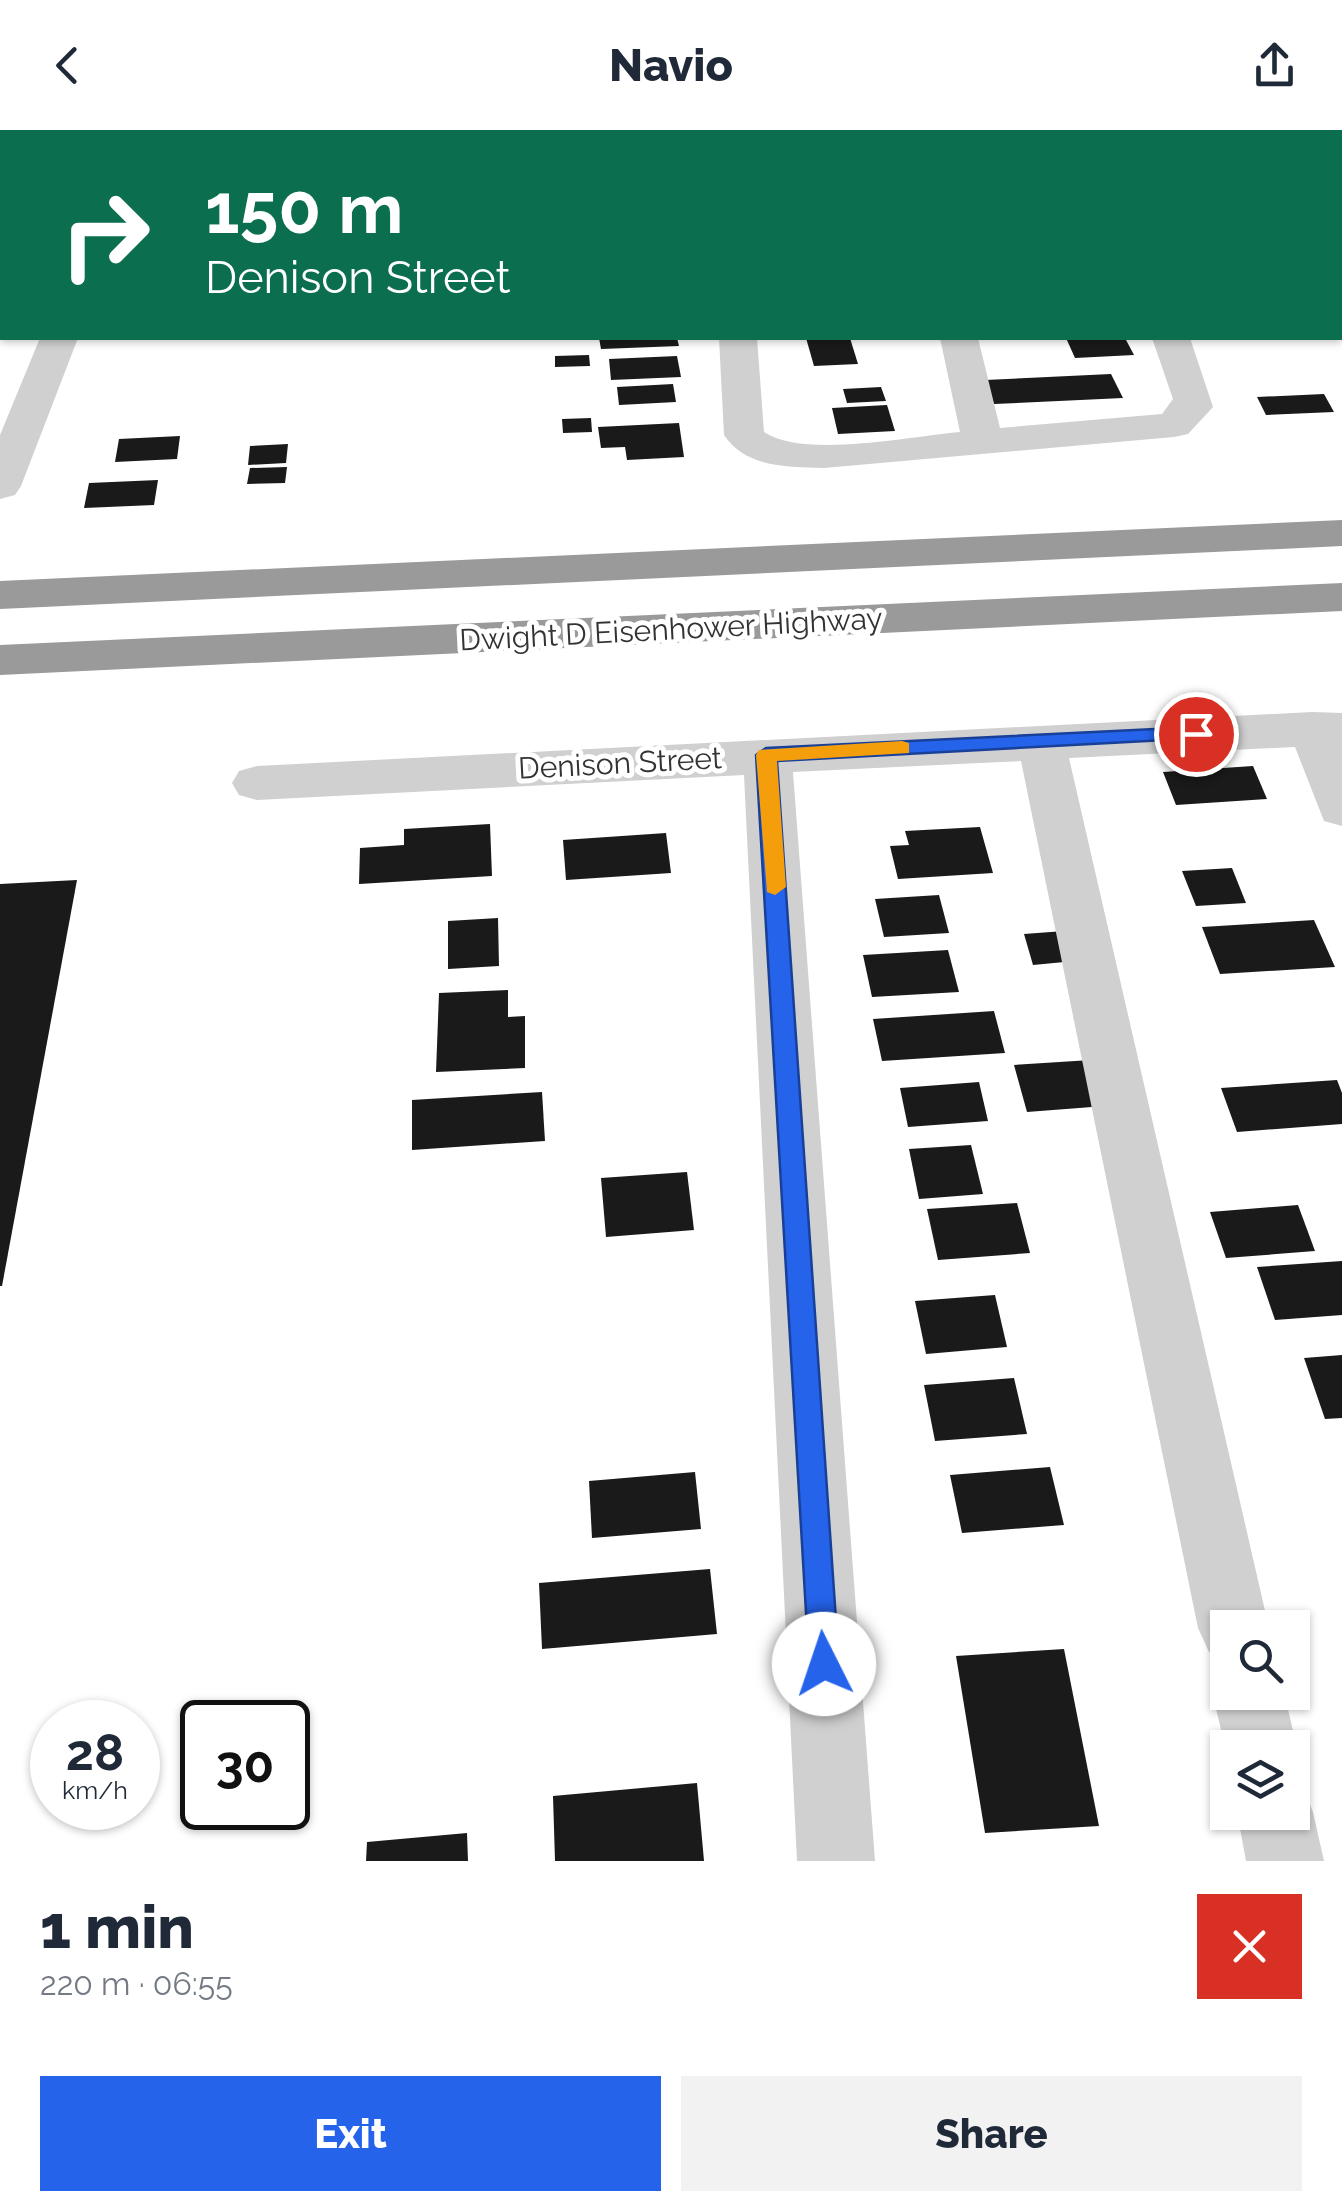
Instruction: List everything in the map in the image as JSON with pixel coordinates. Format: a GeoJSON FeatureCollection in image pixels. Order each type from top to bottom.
{"type":"FeatureCollection","features":[{"type":"Feature","properties":{"kind":"highway"},"geometry":{"type":"LineString","coordinates":[[0,595],[1342,533]]}},
{"type":"Feature","properties":{"kind":"highway","name":"Dwight D Eisenhower Highway"},"geometry":{"type":"LineString","coordinates":[[0,660],[1342,597]]}},
{"type":"Feature","properties":{"kind":"street"},"geometry":{"type":"LineString","coordinates":[[0,486],[58,340]]}},
{"type":"Feature","properties":{"kind":"street"},"geometry":{"type":"LineString","coordinates":[[738,340],[744,435],[750,443],[770,451],[824,456],[1174,425],[1193,407],[1193,399],[1172,340]]}},
{"type":"Feature","properties":{"kind":"street"},"geometry":{"type":"LineString","coordinates":[[959,340],[982,442]]}},
{"type":"Feature","properties":{"kind":"street"},"geometry":{"type":"LineString","coordinates":[[1327,728],[1342,809]]}},
{"type":"Feature","properties":{"kind":"street","name":"Denison Street"},"geometry":{"type":"LineString","coordinates":[[257,784],[1327,728]]}},
{"type":"Feature","properties":{"kind":"street"},"geometry":{"type":"LineString","coordinates":[[1041,741],[1230,1610]]}},
{"type":"Feature","properties":{"kind":"street"},"geometry":{"type":"LineString","coordinates":[[766,755],[836,1861]]}},
{"type":"Feature","properties":{"kind":"street"},"geometry":{"type":"LineString","coordinates":[[1278,1830],[1285,1861]]}},
{"type":"Feature","properties":{"kind":"building"},"geometry":{"type":"Polygon","coordinates":[[[599,340],[678,340],[679,346],[601,349],[599,340]]]}},
{"type":"Feature","properties":{"kind":"building"},"geometry":{"type":"Polygon","coordinates":[[[807,340],[851,340],[858,364],[814,366],[807,340]]]}},
{"type":"Feature","properties":{"kind":"building"},"geometry":{"type":"Polygon","coordinates":[[[1067,340],[1126,340],[1134,355],[1075,358],[1067,340]]]}},
{"type":"Feature","properties":{"kind":"building"},"geometry":{"type":"Polygon","coordinates":[[[589,355],[590,366],[555,367],[555,356],[589,355]]]}},
{"type":"Feature","properties":{"kind":"building"},"geometry":{"type":"Polygon","coordinates":[[[677,356],[681,377],[611,380],[609,359],[677,356]]]}},
{"type":"Feature","properties":{"kind":"building"},"geometry":{"type":"Polygon","coordinates":[[[1111,374],[1123,398],[994,404],[985,380],[1111,374]]]}},
{"type":"Feature","properties":{"kind":"building"},"geometry":{"type":"Polygon","coordinates":[[[673,384],[676,402],[619,405],[617,387],[673,384]]]}},
{"type":"Feature","properties":{"kind":"building"},"geometry":{"type":"Polygon","coordinates":[[[881,387],[886,401],[847,403],[843,389],[881,387]]]}},
{"type":"Feature","properties":{"kind":"building"},"geometry":{"type":"Polygon","coordinates":[[[1324,394],[1334,412],[1266,415],[1257,397],[1324,394]]]}},
{"type":"Feature","properties":{"kind":"building"},"geometry":{"type":"Polygon","coordinates":[[[887,405],[895,431],[838,434],[832,408],[887,405]]]}},
{"type":"Feature","properties":{"kind":"building"},"geometry":{"type":"Polygon","coordinates":[[[591,418],[592,432],[563,433],[562,419],[591,418]]]}},
{"type":"Feature","properties":{"kind":"building"},"geometry":{"type":"Polygon","coordinates":[[[679,423],[684,457],[627,460],[625,447],[601,448],[598,427],[679,423]]]}},
{"type":"Feature","properties":{"kind":"building"},"geometry":{"type":"Polygon","coordinates":[[[180,436],[177,459],[115,462],[119,439],[180,436]]]}},
{"type":"Feature","properties":{"kind":"building"},"geometry":{"type":"Polygon","coordinates":[[[288,444],[286,463],[248,465],[250,446],[288,444]]]}},
{"type":"Feature","properties":{"kind":"building"},"geometry":{"type":"Polygon","coordinates":[[[287,467],[285,483],[247,484],[250,468],[287,467]]]}},
{"type":"Feature","properties":{"kind":"building"},"geometry":{"type":"Polygon","coordinates":[[[158,480],[154,505],[84,508],[89,483],[158,480]]]}},
{"type":"Feature","properties":{"kind":"building"},"geometry":{"type":"Polygon","coordinates":[[[1253,766],[1267,799],[1176,805],[1163,772],[1253,766]]]}},
{"type":"Feature","properties":{"kind":"building"},"geometry":{"type":"Polygon","coordinates":[[[490,824],[492,876],[359,884],[360,848],[404,845],[404,829],[490,824]]]}},
{"type":"Feature","properties":{"kind":"building"},"geometry":{"type":"Polygon","coordinates":[[[980,827],[993,873],[898,879],[890,846],[909,845],[905,831],[980,827]]]}},
{"type":"Feature","properties":{"kind":"building"},"geometry":{"type":"Polygon","coordinates":[[[666,833],[671,873],[566,880],[563,840],[666,833]]]}},
{"type":"Feature","properties":{"kind":"building"},"geometry":{"type":"Polygon","coordinates":[[[1232,868],[1246,903],[1196,906],[1182,871],[1232,868]]]}},
{"type":"Feature","properties":{"kind":"building"},"geometry":{"type":"Polygon","coordinates":[[[77,880],[2,1286],[0,1286],[0,884],[77,880]]]}},
{"type":"Feature","properties":{"kind":"building"},"geometry":{"type":"Polygon","coordinates":[[[939,895],[949,933],[884,937],[875,899],[939,895]]]}},
{"type":"Feature","properties":{"kind":"building"},"geometry":{"type":"Polygon","coordinates":[[[498,918],[499,966],[448,969],[448,921],[498,918]]]}},
{"type":"Feature","properties":{"kind":"building"},"geometry":{"type":"Polygon","coordinates":[[[1314,920],[1335,967],[1220,974],[1202,927],[1314,920]]]}},
{"type":"Feature","properties":{"kind":"building"},"geometry":{"type":"Polygon","coordinates":[[[1064,931],[1075,961],[1033,965],[1024,934],[1064,931]]]}},
{"type":"Feature","properties":{"kind":"building"},"geometry":{"type":"Polygon","coordinates":[[[948,950],[959,992],[872,997],[863,955],[948,950]]]}},
{"type":"Feature","properties":{"kind":"building"},"geometry":{"type":"Polygon","coordinates":[[[508,990],[508,1017],[525,1016],[525,1068],[436,1072],[439,993],[508,990]]]}},
{"type":"Feature","properties":{"kind":"building"},"geometry":{"type":"Polygon","coordinates":[[[994,1011],[1005,1053],[882,1061],[873,1019],[994,1011]]]}},
{"type":"Feature","properties":{"kind":"building"},"geometry":{"type":"Polygon","coordinates":[[[1091,1060],[1105,1106],[1027,1112],[1014,1065],[1091,1060]]]}},
{"type":"Feature","properties":{"kind":"building"},"geometry":{"type":"Polygon","coordinates":[[[1337,1080],[1342,1093],[1342,1124],[1237,1132],[1221,1088],[1337,1080]]]}},
{"type":"Feature","properties":{"kind":"building"},"geometry":{"type":"Polygon","coordinates":[[[979,1082],[988,1121],[908,1127],[900,1088],[979,1082]]]}},
{"type":"Feature","properties":{"kind":"building"},"geometry":{"type":"Polygon","coordinates":[[[542,1092],[545,1141],[412,1150],[412,1100],[542,1092]]]}},
{"type":"Feature","properties":{"kind":"building"},"geometry":{"type":"Polygon","coordinates":[[[971,1145],[983,1194],[919,1199],[909,1149],[971,1145]]]}},
{"type":"Feature","properties":{"kind":"building"},"geometry":{"type":"Polygon","coordinates":[[[687,1172],[694,1230],[606,1237],[601,1178],[687,1172]]]}},
{"type":"Feature","properties":{"kind":"building"},"geometry":{"type":"Polygon","coordinates":[[[1017,1203],[1030,1253],[938,1260],[927,1209],[1017,1203]]]}},
{"type":"Feature","properties":{"kind":"building"},"geometry":{"type":"Polygon","coordinates":[[[1298,1205],[1315,1251],[1226,1258],[1210,1212],[1298,1205]]]}},
{"type":"Feature","properties":{"kind":"building"},"geometry":{"type":"Polygon","coordinates":[[[1342,1261],[1342,1315],[1275,1320],[1257,1267],[1342,1261]]]}},
{"type":"Feature","properties":{"kind":"building"},"geometry":{"type":"Polygon","coordinates":[[[995,1295],[1007,1347],[926,1354],[915,1301],[995,1295]]]}},
{"type":"Feature","properties":{"kind":"building"},"geometry":{"type":"Polygon","coordinates":[[[1342,1355],[1342,1418],[1325,1419],[1304,1358],[1342,1355]]]}},
{"type":"Feature","properties":{"kind":"building"},"geometry":{"type":"Polygon","coordinates":[[[1014,1378],[1027,1434],[935,1441],[924,1385],[1014,1378]]]}},
{"type":"Feature","properties":{"kind":"building"},"geometry":{"type":"Polygon","coordinates":[[[1050,1467],[1064,1525],[962,1533],[950,1475],[1050,1467]]]}},
{"type":"Feature","properties":{"kind":"building"},"geometry":{"type":"Polygon","coordinates":[[[695,1472],[701,1529],[592,1538],[589,1481],[695,1472]]]}},
{"type":"Feature","properties":{"kind":"building"},"geometry":{"type":"Polygon","coordinates":[[[710,1569],[717,1634],[542,1649],[539,1583],[710,1569]]]}},
{"type":"Feature","properties":{"kind":"building"},"geometry":{"type":"Polygon","coordinates":[[[1064,1649],[1099,1826],[985,1833],[956,1656],[1064,1649]]]}},
{"type":"Feature","properties":{"kind":"building"},"geometry":{"type":"Polygon","coordinates":[[[697,1783],[704,1861],[555,1861],[553,1796],[697,1783]]]}},
{"type":"Feature","properties":{"kind":"building"},"geometry":{"type":"Polygon","coordinates":[[[467,1833],[468,1861],[366,1861],[367,1842],[467,1833]]]}},
{"type":"Feature","properties":{"kind":"slow traffic"},"geometry":{"type":"LineString","coordinates":[[775,887],[766,755],[902,748]]}},
{"type":"Feature","properties":{"kind":"route"},"geometry":{"type":"LineString","coordinates":[[824,1664],[766,755],[1196,734]]}}]}
